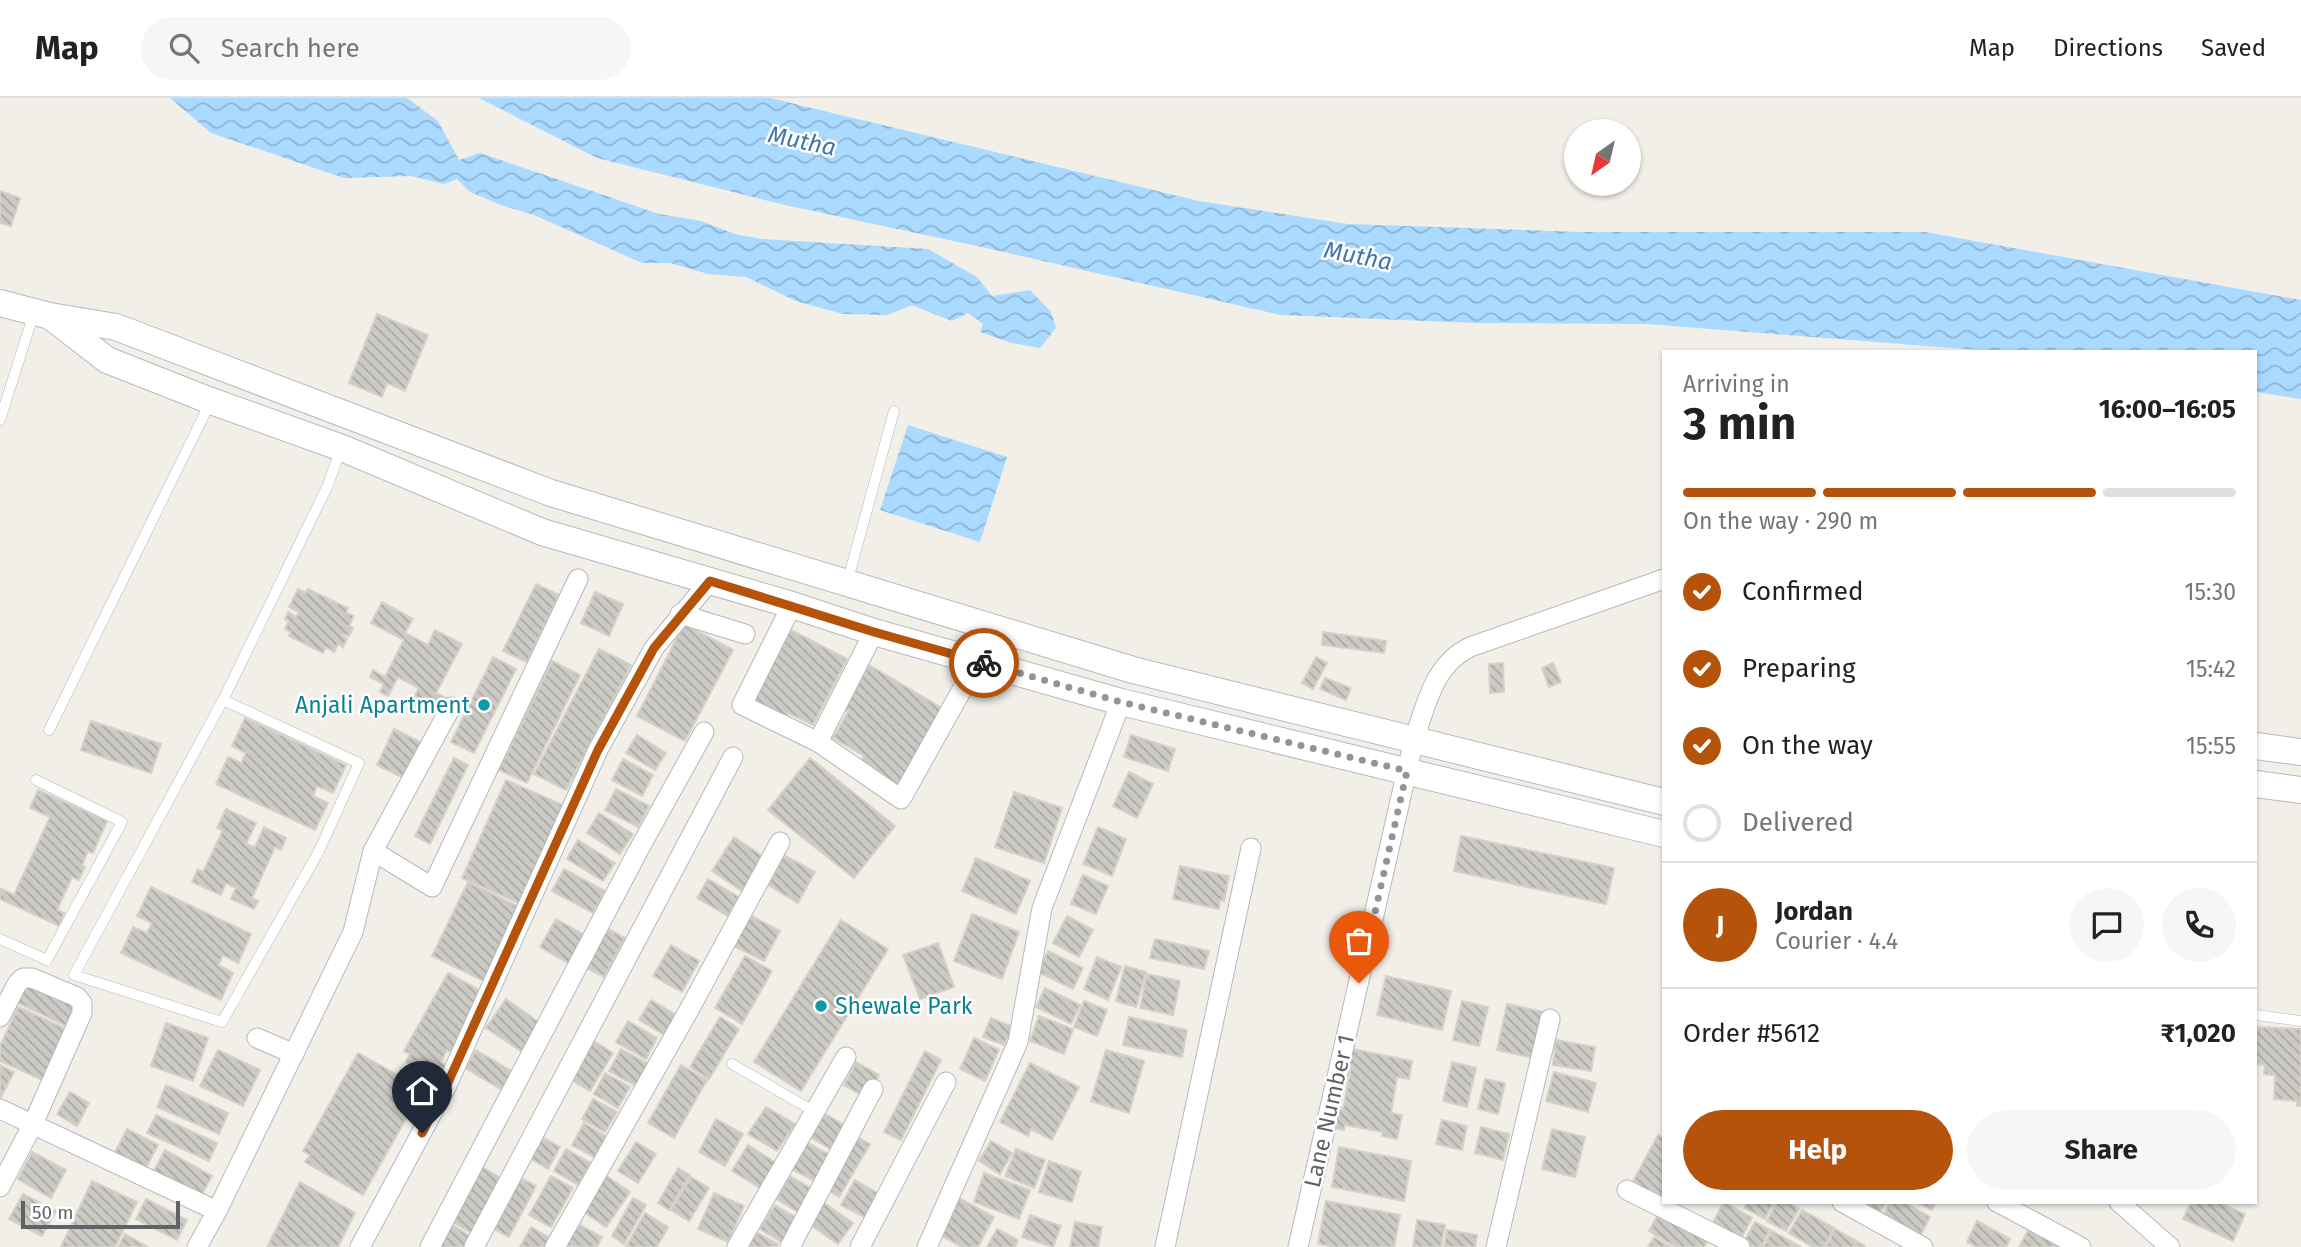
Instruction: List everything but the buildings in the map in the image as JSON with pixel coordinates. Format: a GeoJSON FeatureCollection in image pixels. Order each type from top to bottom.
{"type":"FeatureCollection","features":[{"type":"Feature","properties":{"kind":"street"},"geometry":{"type":"LineString","coordinates":[[0,303],[42,314],[117,327],[551,493],[1133,670],[1662,802]]}},
{"type":"Feature","properties":{"kind":"street"},"geometry":{"type":"LineString","coordinates":[[42,314],[107,360],[342,448],[542,532],[792,605],[874,632],[1121,702],[1662,834]]}},
{"type":"Feature","properties":{"kind":"street"},"geometry":{"type":"LineString","coordinates":[[373,851],[432,887],[578,579]]}},
{"type":"Feature","properties":{"kind":"street","name":"Lane Number 1"},"geometry":{"type":"LineString","coordinates":[[1298,1247],[1407,771],[1434,684],[1444,667],[1458,653],[1485,641],[1662,580]]}},
{"type":"Feature","properties":{"kind":"street"},"geometry":{"type":"LineString","coordinates":[[360,1247],[446,1087],[598,750],[654,648],[710,581]]}},
{"type":"Feature","properties":{"kind":"street"},"geometry":{"type":"LineString","coordinates":[[792,605],[742,705],[818,742],[901,799],[978,661]]}},
{"type":"Feature","properties":{"kind":"street"},"geometry":{"type":"LineString","coordinates":[[680,614],[745,634]]}},
{"type":"Feature","properties":{"kind":"street"},"geometry":{"type":"LineString","coordinates":[[818,742],[874,632]]}},
{"type":"Feature","properties":{"kind":"street"},"geometry":{"type":"LineString","coordinates":[[927,1247],[1018,1042],[1042,908],[1121,702]]}},
{"type":"Feature","properties":{"kind":"street"},"geometry":{"type":"LineString","coordinates":[[197,1247],[353,932],[373,851],[451,707]]}},
{"type":"Feature","properties":{"kind":"street"},"geometry":{"type":"LineString","coordinates":[[430,1247],[638,851],[705,732]]}},
{"type":"Feature","properties":{"kind":"street"},"geometry":{"type":"LineString","coordinates":[[2257,746],[2301,752]]}},
{"type":"Feature","properties":{"kind":"street"},"geometry":{"type":"LineString","coordinates":[[474,1247],[733,757]]}},
{"type":"Feature","properties":{"kind":"street"},"geometry":{"type":"LineString","coordinates":[[2257,784],[2301,790]]}},
{"type":"Feature","properties":{"kind":"street"},"geometry":{"type":"LineString","coordinates":[[555,1247],[780,842]]}},
{"type":"Feature","properties":{"kind":"street"},"geometry":{"type":"LineString","coordinates":[[1165,1247],[1251,848]]}},
{"type":"Feature","properties":{"kind":"street"},"geometry":{"type":"LineString","coordinates":[[0,1017],[17,984],[23,978],[32,978],[77,998],[82,1003],[82,1013],[33,1124],[0,1187]]}},
{"type":"Feature","properties":{"kind":"street"},"geometry":{"type":"LineString","coordinates":[[1496,1247],[1550,1019]]}},
{"type":"Feature","properties":{"kind":"street"},"geometry":{"type":"LineString","coordinates":[[257,1038],[294,1054]]}},
{"type":"Feature","properties":{"kind":"street"},"geometry":{"type":"LineString","coordinates":[[737,1247],[846,1057]]}},
{"type":"Feature","properties":{"kind":"street"},"geometry":{"type":"LineString","coordinates":[[860,1247],[946,1082]]}},
{"type":"Feature","properties":{"kind":"street"},"geometry":{"type":"LineString","coordinates":[[790,1247],[873,1089]]}},
{"type":"Feature","properties":{"kind":"street"},"geometry":{"type":"LineString","coordinates":[[0,1109],[217,1211]]}},
{"type":"Feature","properties":{"kind":"street"},"geometry":{"type":"LineString","coordinates":[[1627,1190],[1741,1247]]}},
{"type":"Feature","properties":{"kind":"street"},"geometry":{"type":"LineString","coordinates":[[1846,1204],[1923,1247]]}},
{"type":"Feature","properties":{"kind":"street"},"geometry":{"type":"LineString","coordinates":[[2001,1204],[2081,1247]]}},
{"type":"Feature","properties":{"kind":"street"},"geometry":{"type":"LineString","coordinates":[[2121,1204],[2170,1247]]}},
{"type":"Feature","properties":{"kind":"lane"},"geometry":{"type":"LineString","coordinates":[[0,420],[42,314]]}},
{"type":"Feature","properties":{"kind":"lane"},"geometry":{"type":"LineString","coordinates":[[49,730],[211,401]]}},
{"type":"Feature","properties":{"kind":"lane"},"geometry":{"type":"LineString","coordinates":[[847,583],[894,411]]}},
{"type":"Feature","properties":{"kind":"lane"},"geometry":{"type":"LineString","coordinates":[[223,700],[359,763],[319,851],[222,1022],[74,975],[223,700],[328,485],[342,448]]}},
{"type":"Feature","properties":{"kind":"lane"},"geometry":{"type":"LineString","coordinates":[[0,939],[47,960],[121,822],[36,780]]}},
{"type":"Feature","properties":{"kind":"lane"},"geometry":{"type":"LineString","coordinates":[[2257,1015],[2301,1021]]}},
{"type":"Feature","properties":{"kind":"lane"},"geometry":{"type":"LineString","coordinates":[[733,1064],[816,1112]]}},
{"type":"Feature","properties":{"kind":"water"},"geometry":{"type":"Polygon","coordinates":[[[170,98],[407,98],[438,121],[459,160],[480,153],[659,214],[701,221],[735,234],[762,239],[928,249],[977,277],[992,296],[1030,290],[1051,312],[1056,328],[1040,348],[1011,343],[980,332],[983,324],[968,313],[952,321],[912,305],[887,315],[843,314],[796,301],[746,277],[708,274],[670,263],[642,263],[534,215],[470,192],[457,179],[444,184],[411,176],[344,178],[211,133],[170,98]]]}},
{"type":"Feature","properties":{"kind":"water","name":"Mutha"},"geometry":{"type":"Polygon","coordinates":[[[479,98],[770,98],[1199,201],[1348,224],[1582,232],[1925,232],[2301,300],[2301,399],[2257,392],[2257,350],[1978,350],[1647,324],[1476,323],[1281,315],[785,205],[597,158],[479,98]]]}},
{"type":"Feature","properties":{"kind":"water"},"geometry":{"type":"Polygon","coordinates":[[[908,425],[1007,457],[980,542],[880,510],[908,425]]]}},
{"type":"Feature","properties":{"kind":"way so far"},"geometry":{"type":"LineString","coordinates":[[984,663],[1121,702],[1407,771],[1359,983]]}},
{"type":"Feature","properties":{"kind":"place","name":"Anjali Apartment"},"geometry":{"type":"Point","coordinates":[484,705]}},
{"type":"Feature","properties":{"kind":"place","name":"Shewale Park"},"geometry":{"type":"Point","coordinates":[821,1006]}},
{"type":"Feature","properties":{"kind":"route"},"geometry":{"type":"LineString","coordinates":[[422,1133],[446,1087],[598,750],[654,648],[710,581],[984,663]]}}]}
